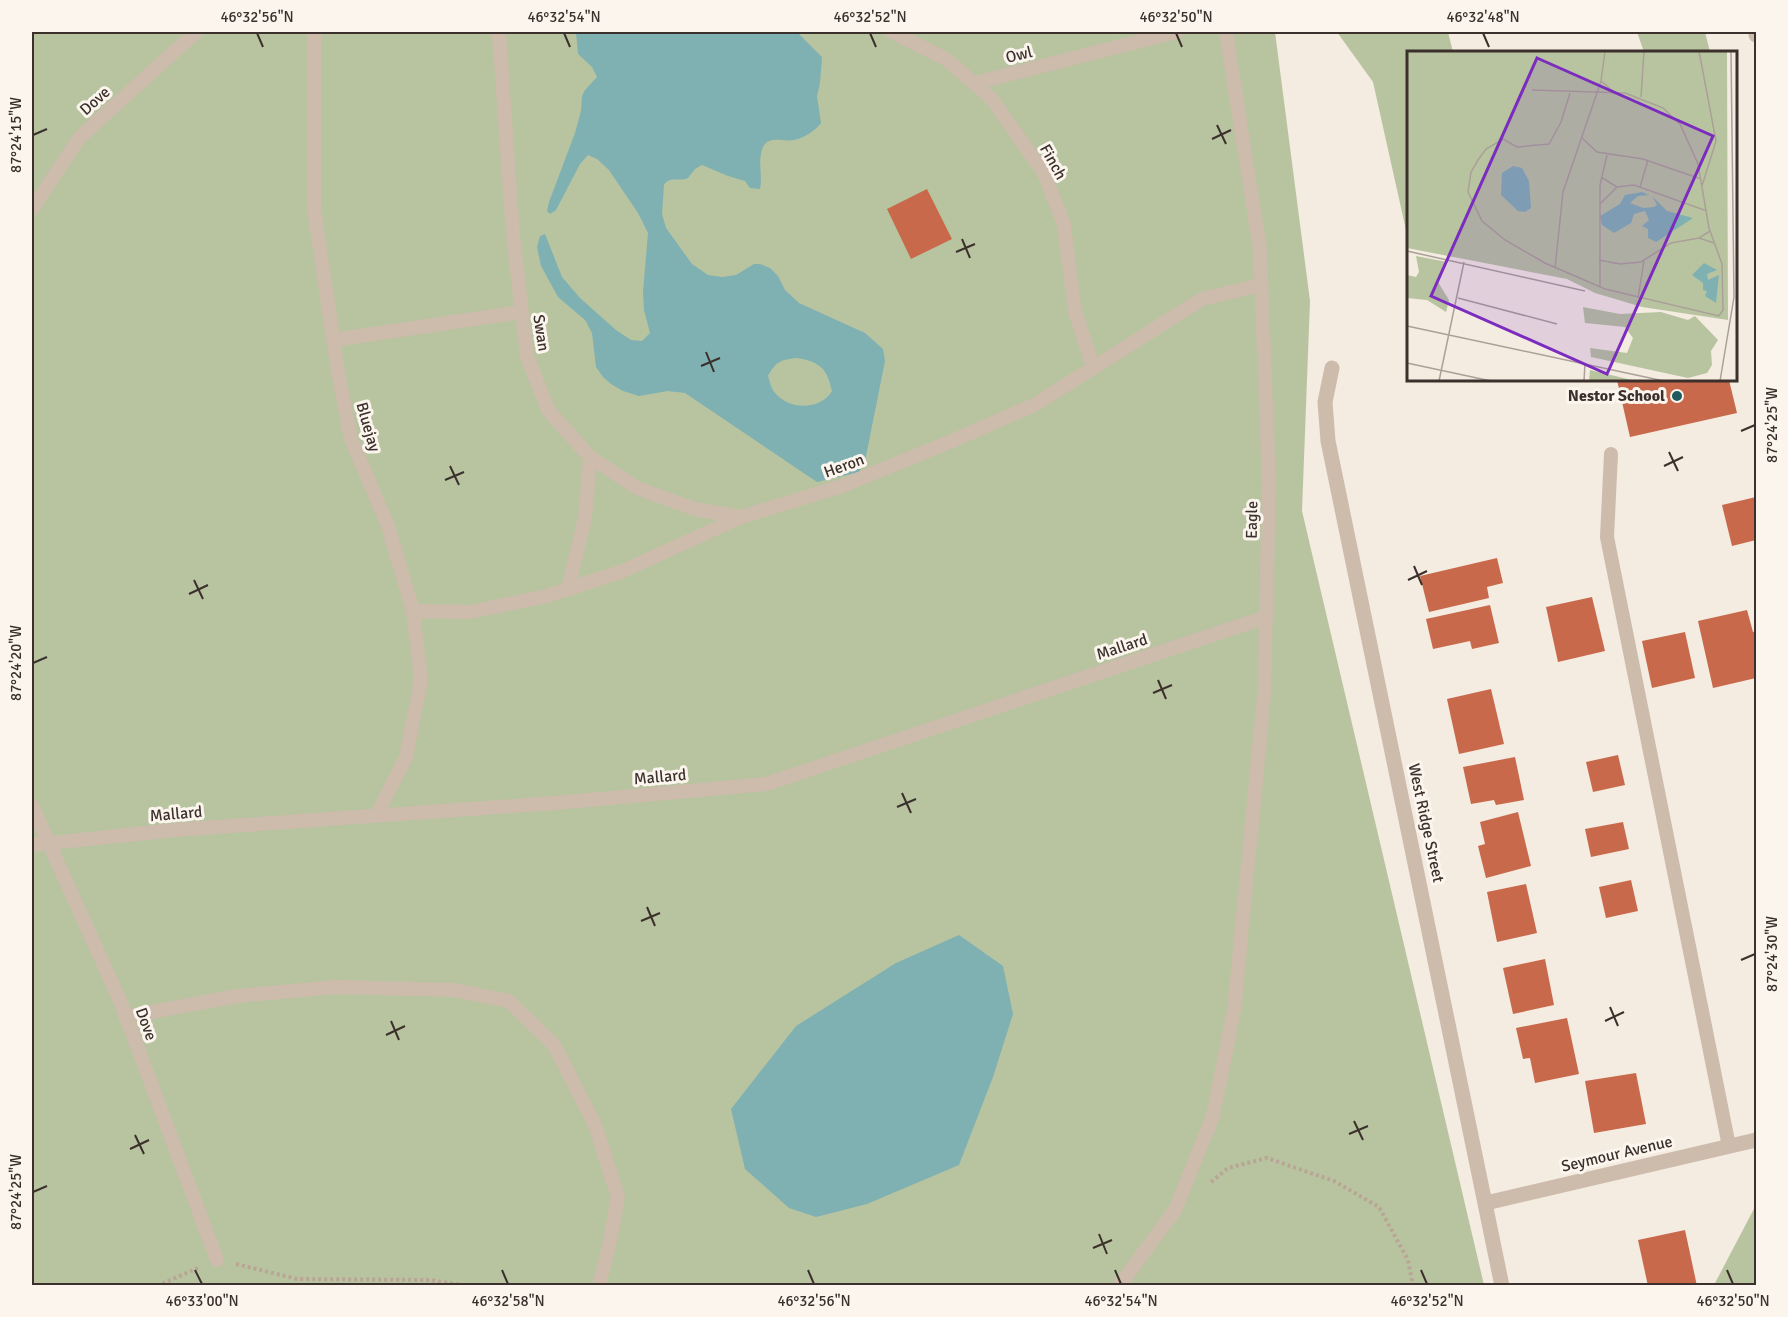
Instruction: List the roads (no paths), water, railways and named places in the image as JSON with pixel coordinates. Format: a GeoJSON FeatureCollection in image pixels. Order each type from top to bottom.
{"type":"FeatureCollection","features":[{"type":"Feature","properties":{"kind":"street","name":"West Ridge Street"},"geometry":{"type":"LineString","coordinates":[[1332,368],[1325,402],[1328,441],[1502,1286]]}},
{"type":"Feature","properties":{"kind":"street","name":"Seymour Avenue"},"geometry":{"type":"LineString","coordinates":[[1486,1203],[1756,1140]]}},
{"type":"Feature","properties":{"kind":"lane","name":"Dove"},"geometry":{"type":"LineString","coordinates":[[32,209],[79,138],[196,32]]}},
{"type":"Feature","properties":{"kind":"lane","name":"Bluejay"},"geometry":{"type":"LineString","coordinates":[[314,32],[314,209],[333,340],[351,439],[387,526],[414,611],[421,680],[406,757],[376,816]]}},
{"type":"Feature","properties":{"kind":"lane","name":"Swan"},"geometry":{"type":"LineString","coordinates":[[499,32],[513,236],[521,312],[527,356],[548,410],[590,457],[637,488],[695,509],[741,517]]}},
{"type":"Feature","properties":{"kind":"lane","name":"Finch"},"geometry":{"type":"LineString","coordinates":[[892,32],[946,59],[975,83],[991,98],[1044,173],[1064,225],[1074,312],[1093,367]]}},
{"type":"Feature","properties":{"kind":"lane","name":"Owl"},"geometry":{"type":"LineString","coordinates":[[975,83],[1176,32]]}},
{"type":"Feature","properties":{"kind":"lane","name":"Eagle"},"geometry":{"type":"LineString","coordinates":[[1119,1286],[1175,1210],[1213,1116],[1234,1010],[1264,696],[1269,486],[1260,250],[1226,32]]}},
{"type":"Feature","properties":{"kind":"lane","name":"Heron"},"geometry":{"type":"LineString","coordinates":[[414,611],[470,612],[547,596],[623,572],[741,517],[842,486],[1036,404],[1202,299],[1261,285]]}},
{"type":"Feature","properties":{"kind":"lane"},"geometry":{"type":"LineString","coordinates":[[333,340],[521,312]]}},
{"type":"Feature","properties":{"kind":"lane"},"geometry":{"type":"LineString","coordinates":[[1611,454],[1607,537],[1729,1146]]}},
{"type":"Feature","properties":{"kind":"lane"},"geometry":{"type":"LineString","coordinates":[[568,589],[585,518],[590,457]]}},
{"type":"Feature","properties":{"kind":"lane","name":"Mallard"},"geometry":{"type":"LineString","coordinates":[[32,844],[174,830],[555,803],[766,784],[1266,617]]}},
{"type":"Feature","properties":{"kind":"lane","name":"Dove"},"geometry":{"type":"LineString","coordinates":[[32,806],[126,1017],[217,1260]]}},
{"type":"Feature","properties":{"kind":"lane"},"geometry":{"type":"LineString","coordinates":[[126,1017],[237,996],[336,987],[454,990],[509,1001],[554,1045],[596,1125],[618,1197],[600,1286]]}},
{"type":"Feature","properties":{"kind":"water"},"geometry":{"type":"Polygon","coordinates":[[[576,32],[797,32],[822,57],[817,96],[821,123],[798,139],[773,140],[766,143],[760,158],[760,189],[750,188],[745,181],[702,165],[695,169],[688,178],[666,182],[662,214],[666,228],[692,264],[708,275],[722,277],[736,275],[754,264],[770,268],[778,276],[785,290],[799,303],[865,333],[883,349],[885,361],[865,461],[859,472],[817,482],[685,393],[668,391],[639,396],[611,384],[596,367],[592,333],[585,320],[558,297],[541,266],[537,247],[540,236],[545,234],[562,277],[580,298],[616,330],[631,340],[642,341],[650,333],[644,310],[643,292],[648,233],[638,213],[609,170],[597,159],[588,155],[580,164],[556,210],[550,214],[547,211],[575,133],[581,111],[582,96],[597,77],[592,67],[578,54],[576,32]],[[797,358],[780,362],[774,367],[768,376],[772,388],[776,394],[789,403],[805,406],[821,402],[832,391],[828,377],[817,364],[797,358]]]}},
{"type":"Feature","properties":{"kind":"water"},"geometry":{"type":"Polygon","coordinates":[[[959,935],[1003,966],[1013,1014],[993,1077],[959,1165],[867,1204],[816,1217],[789,1208],[745,1169],[731,1109],[796,1026],[896,963],[959,935]]]}},
{"type":"Feature","properties":{"kind":"place","name":"Nestor School"},"geometry":{"type":"Point","coordinates":[1677,396]}}]}
